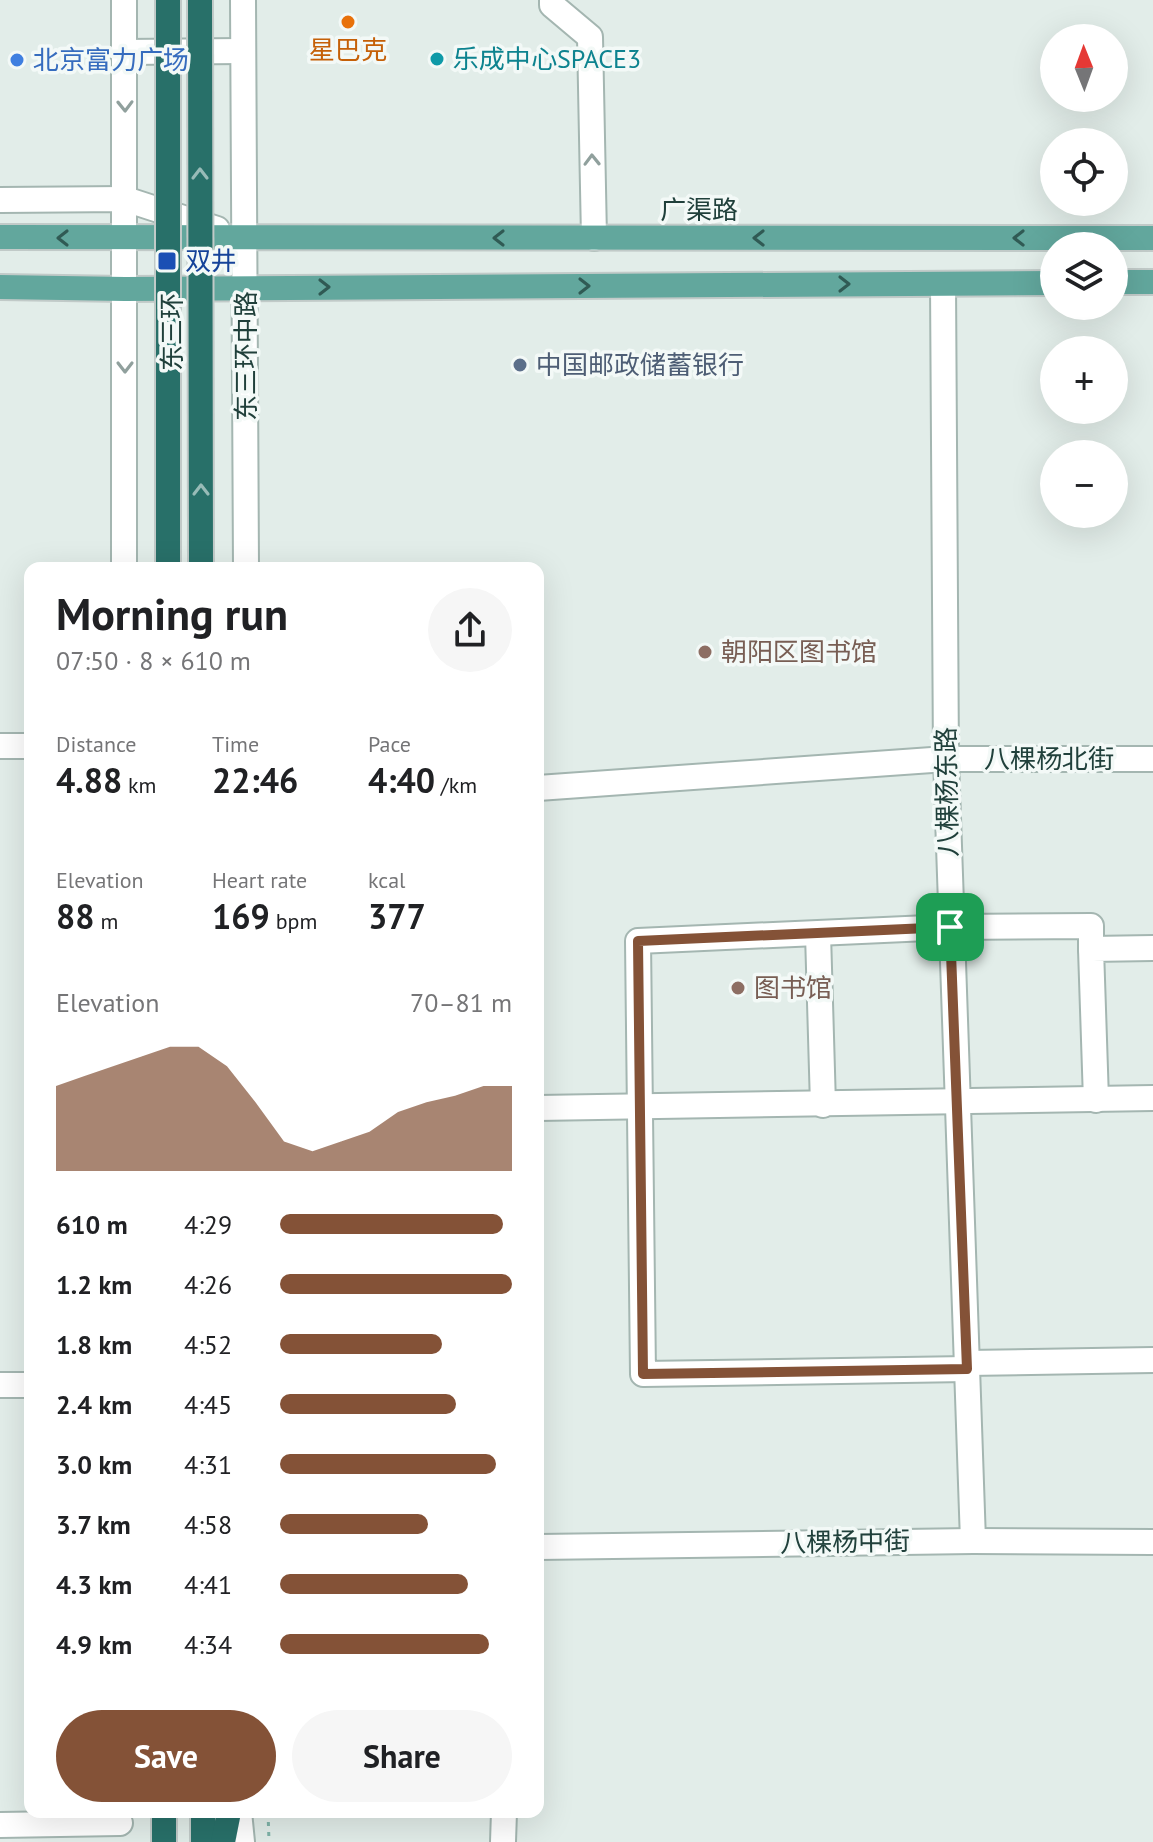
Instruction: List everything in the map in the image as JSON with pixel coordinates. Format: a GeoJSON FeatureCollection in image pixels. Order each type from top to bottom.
{"type":"FeatureCollection","features":[{"type":"Feature","properties":{"kind":"highway","name":"东三环"},"geometry":{"type":"LineString","coordinates":[[168,0],[168,562]]}},
{"type":"Feature","properties":{"kind":"highway","name":"东三环"},"geometry":{"type":"LineString","coordinates":[[200,0],[201,562]]}},
{"type":"Feature","properties":{"kind":"highway"},"geometry":{"type":"LineString","coordinates":[[164,1818],[164,1842]]}},
{"type":"Feature","properties":{"kind":"highway"},"geometry":{"type":"LineString","coordinates":[[203,1818],[203,1842]]}},
{"type":"Feature","properties":{"kind":"highway"},"geometry":{"type":"LineString","coordinates":[[223,1842],[228,1818]]}},
{"type":"Feature","properties":{"kind":"main road","name":"广渠路"},"geometry":{"type":"LineString","coordinates":[[0,237],[1153,238]]}},
{"type":"Feature","properties":{"kind":"main road"},"geometry":{"type":"LineString","coordinates":[[1128,282],[1153,282]]}},
{"type":"Feature","properties":{"kind":"main road"},"geometry":{"type":"LineString","coordinates":[[0,287],[125,289],[1040,283]]}},
{"type":"Feature","properties":{"kind":"street"},"geometry":{"type":"LineString","coordinates":[[124,0],[124,562]]}},
{"type":"Feature","properties":{"kind":"street","name":"东三环中路"},"geometry":{"type":"LineString","coordinates":[[243,0],[246,562]]}},
{"type":"Feature","properties":{"kind":"street"},"geometry":{"type":"LineString","coordinates":[[552,0],[552,5],[590,37],[594,238]]}},
{"type":"Feature","properties":{"kind":"street"},"geometry":{"type":"LineString","coordinates":[[124,52],[243,51]]}},
{"type":"Feature","properties":{"kind":"street"},"geometry":{"type":"LineString","coordinates":[[0,200],[125,199],[245,239]]}},
{"type":"Feature","properties":{"kind":"street","name":"八棵杨东路"},"geometry":{"type":"LineString","coordinates":[[943,284],[950,927],[973,1541]]}},
{"type":"Feature","properties":{"kind":"street"},"geometry":{"type":"LineString","coordinates":[[0,746],[24,746]]}},
{"type":"Feature","properties":{"kind":"street","name":"八棵杨北街"},"geometry":{"type":"LineString","coordinates":[[544,788],[946,759],[1153,759]]}},
{"type":"Feature","properties":{"kind":"street"},"geometry":{"type":"LineString","coordinates":[[1096,1100],[1091,926],[950,927],[638,941],[643,1374],[1153,1360]]}},
{"type":"Feature","properties":{"kind":"street"},"geometry":{"type":"LineString","coordinates":[[818,934],[823,1105]]}},
{"type":"Feature","properties":{"kind":"street"},"geometry":{"type":"LineString","coordinates":[[1091,949],[1153,948]]}},
{"type":"Feature","properties":{"kind":"street"},"geometry":{"type":"LineString","coordinates":[[544,1108],[1153,1098]]}},
{"type":"Feature","properties":{"kind":"street"},"geometry":{"type":"LineString","coordinates":[[0,1385],[24,1385]]}},
{"type":"Feature","properties":{"kind":"street","name":"八棵杨中街"},"geometry":{"type":"LineString","coordinates":[[544,1547],[973,1541],[1153,1542]]}},
{"type":"Feature","properties":{"kind":"street"},"geometry":{"type":"LineString","coordinates":[[240,1818],[242,1842]]}},
{"type":"Feature","properties":{"kind":"street"},"geometry":{"type":"LineString","coordinates":[[503,1842],[504,1818]]}},
{"type":"Feature","properties":{"kind":"street"},"geometry":{"type":"LineString","coordinates":[[0,1825],[120,1826]]}},
{"type":"Feature","properties":{"kind":"path"},"geometry":{"type":"LineString","coordinates":[[268,1818],[269,1841]]}},
{"type":"Feature","properties":{"kind":"place","name":"星巴克"},"geometry":{"type":"Point","coordinates":[348,22]}},
{"type":"Feature","properties":{"kind":"place","name":"乐成中心SPACE3"},"geometry":{"type":"Point","coordinates":[437,59]}},
{"type":"Feature","properties":{"kind":"place","name":"北京富力广场"},"geometry":{"type":"Point","coordinates":[17,60]}},
{"type":"Feature","properties":{"kind":"place","name":"双井"},"geometry":{"type":"Point","coordinates":[167,261]}},
{"type":"Feature","properties":{"kind":"place","name":"中国邮政储蓄银行"},"geometry":{"type":"Point","coordinates":[520,365]}},
{"type":"Feature","properties":{"kind":"place","name":"朝阳区图书馆"},"geometry":{"type":"Point","coordinates":[705,652]}},
{"type":"Feature","properties":{"kind":"place","name":"图书馆"},"geometry":{"type":"Point","coordinates":[738,988]}},
{"type":"Feature","properties":{"kind":"route"},"geometry":{"type":"LineString","coordinates":[[950,927],[967,1369],[643,1374],[638,941],[950,927]]}}]}
